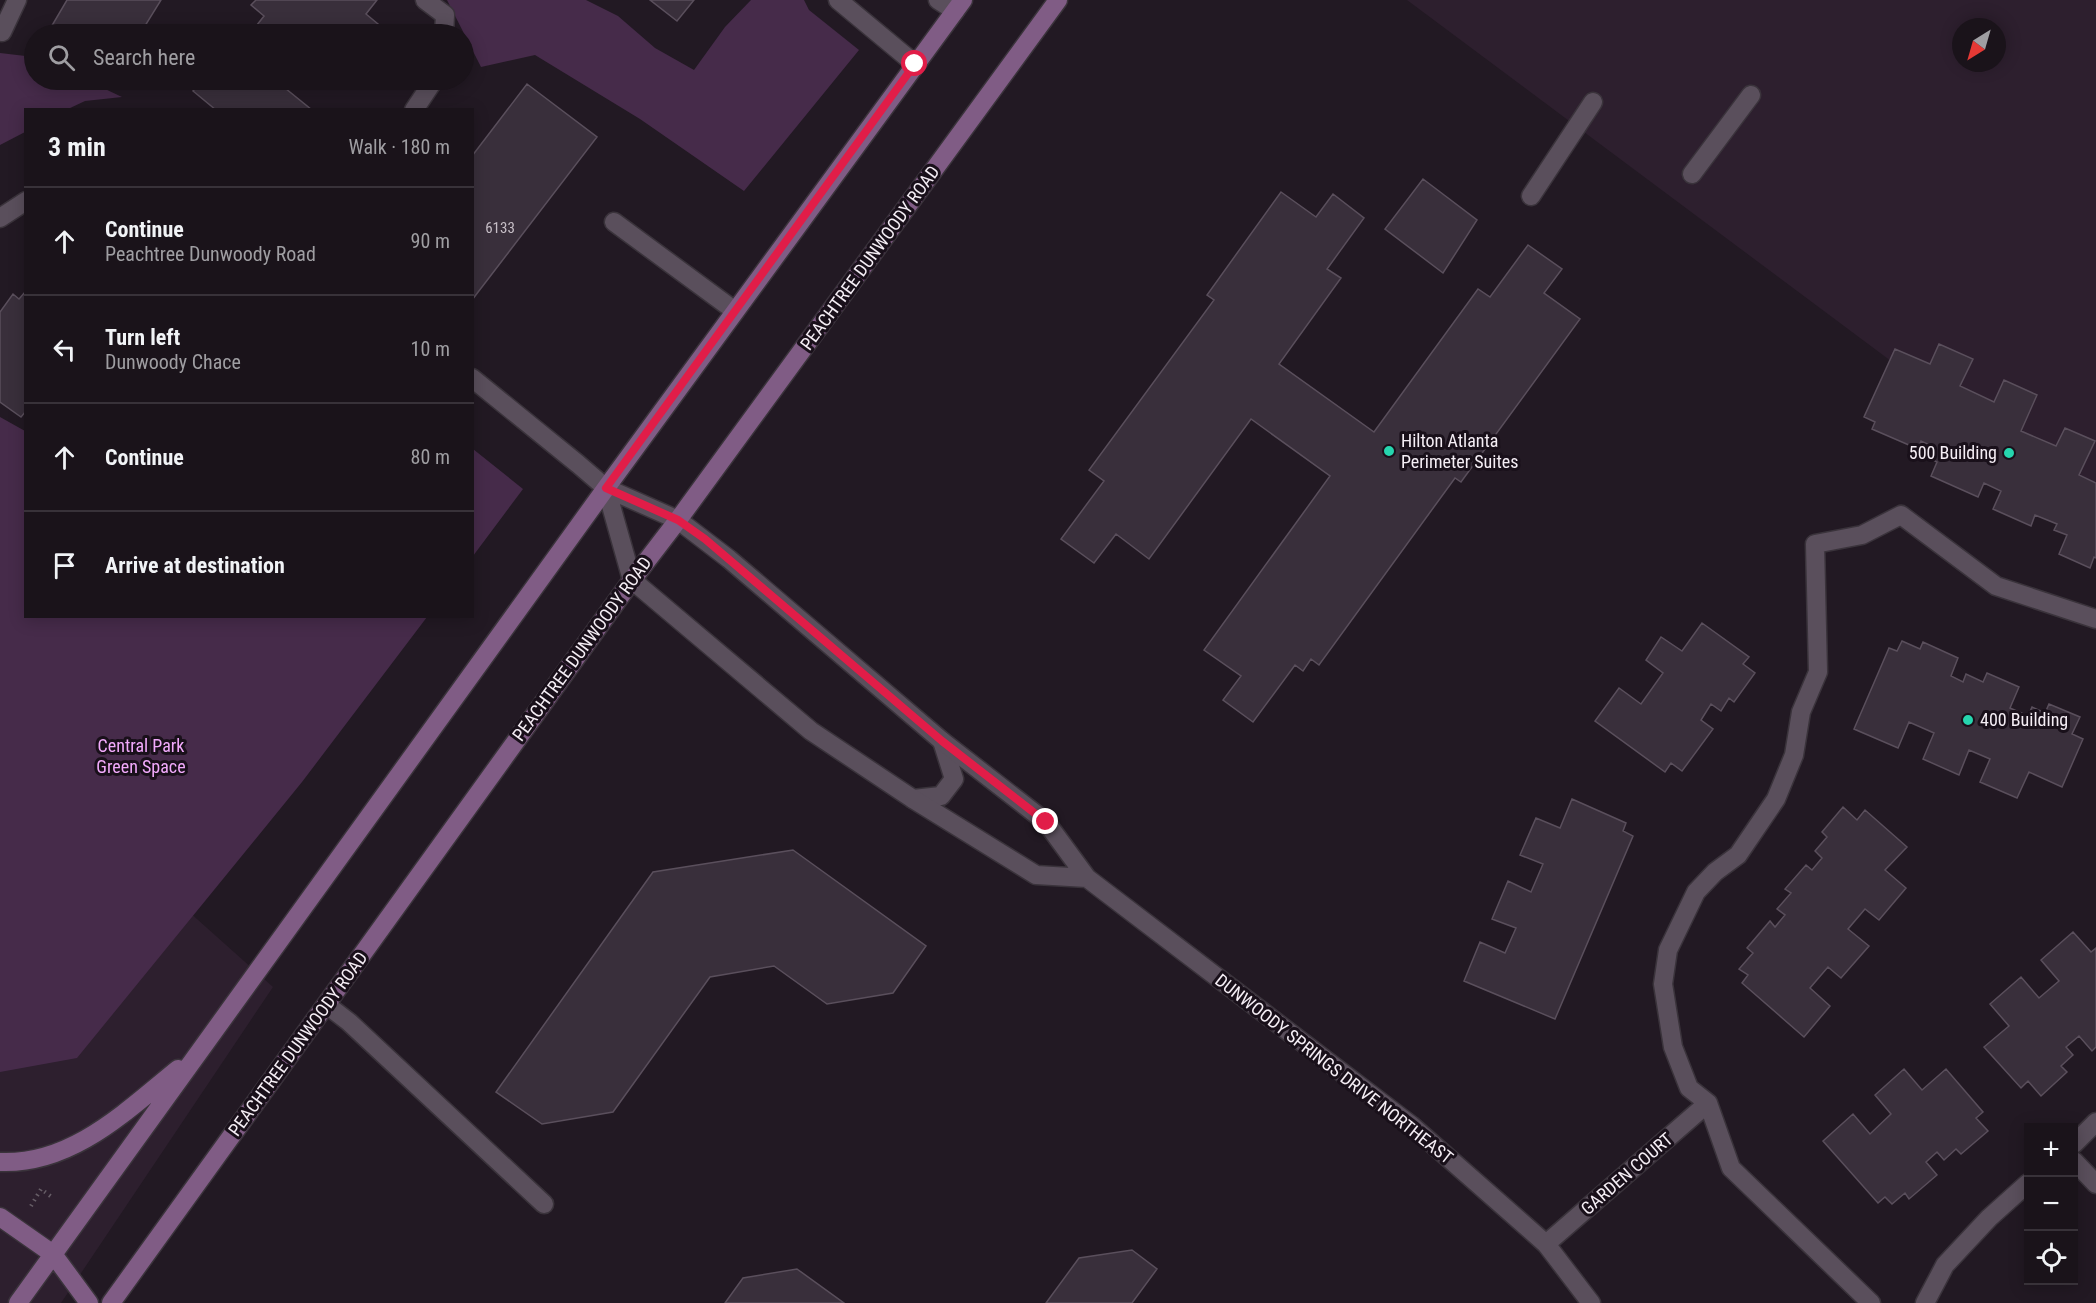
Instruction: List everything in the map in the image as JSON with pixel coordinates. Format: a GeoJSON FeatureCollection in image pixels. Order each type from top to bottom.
{"type":"FeatureCollection","features":[{"type":"Feature","properties":{"kind":"main road","name":"PEACHTREE DUNWOODY ROAD"},"geometry":{"type":"LineString","coordinates":[[111,1303],[632,580],[1058,0]]}},
{"type":"Feature","properties":{"kind":"main road"},"geometry":{"type":"LineString","coordinates":[[18,1303],[606,488],[959,6]]}},
{"type":"Feature","properties":{"kind":"main road"},"geometry":{"type":"LineString","coordinates":[[0,1162],[16,1163],[60,1152],[101,1131],[196,1054]]}},
{"type":"Feature","properties":{"kind":"main road"},"geometry":{"type":"LineString","coordinates":[[0,1217],[53,1254],[89,1303]]}},
{"type":"Feature","properties":{"kind":"street"},"geometry":{"type":"LineString","coordinates":[[2,32],[17,0]]}},
{"type":"Feature","properties":{"kind":"street"},"geometry":{"type":"LineString","coordinates":[[425,0],[445,15],[445,24]]}},
{"type":"Feature","properties":{"kind":"street"},"geometry":{"type":"LineString","coordinates":[[838,0],[915,64]]}},
{"type":"Feature","properties":{"kind":"street"},"geometry":{"type":"LineString","coordinates":[[938,0],[959,6]]}},
{"type":"Feature","properties":{"kind":"street"},"geometry":{"type":"LineString","coordinates":[[415,108],[427,90]]}},
{"type":"Feature","properties":{"kind":"street"},"geometry":{"type":"LineString","coordinates":[[1692,174],[1751,95]]}},
{"type":"Feature","properties":{"kind":"street"},"geometry":{"type":"LineString","coordinates":[[1531,196],[1593,102]]}},
{"type":"Feature","properties":{"kind":"street"},"geometry":{"type":"LineString","coordinates":[[0,218],[24,202]]}},
{"type":"Feature","properties":{"kind":"street"},"geometry":{"type":"LineString","coordinates":[[614,222],[735,311]]}},
{"type":"Feature","properties":{"kind":"street","name":"DUNWOODY SPRINGS DRIVE NORTHEAST"},"geometry":{"type":"LineString","coordinates":[[474,380],[606,488],[678,520],[729,559],[942,741],[1046,822],[1087,878],[1411,1125],[1546,1244],[1591,1303]]}},
{"type":"Feature","properties":{"kind":"street"},"geometry":{"type":"LineString","coordinates":[[606,488],[632,580],[811,731],[913,799],[1036,874],[1087,878]]}},
{"type":"Feature","properties":{"kind":"street"},"geometry":{"type":"LineString","coordinates":[[1871,1303],[1731,1168],[1708,1103],[1689,1088],[1673,1047],[1663,984],[1668,950],[1696,892],[1715,872],[1738,855],[1776,799],[1794,755],[1801,712],[1818,672],[1815,544],[1862,535],[1901,515],[1996,586],[2096,619]]}},
{"type":"Feature","properties":{"kind":"street"},"geometry":{"type":"LineString","coordinates":[[913,799],[941,796],[954,779],[942,741]]}},
{"type":"Feature","properties":{"kind":"street"},"geometry":{"type":"LineString","coordinates":[[327,1005],[349,1022],[544,1204]]}},
{"type":"Feature","properties":{"kind":"street","name":"GARDEN COURT"},"geometry":{"type":"LineString","coordinates":[[1546,1244],[1708,1103]]}},
{"type":"Feature","properties":{"kind":"street"},"geometry":{"type":"LineString","coordinates":[[2078,1139],[2096,1122]]}},
{"type":"Feature","properties":{"kind":"street"},"geometry":{"type":"LineString","coordinates":[[2078,1166],[2096,1184]]}},
{"type":"Feature","properties":{"kind":"street"},"geometry":{"type":"LineString","coordinates":[[1925,1303],[1945,1264],[1989,1218],[2024,1187]]}},
{"type":"Feature","properties":{"kind":"path"},"geometry":{"type":"LineString","coordinates":[[29,1208],[41,1189],[53,1198]]}},
{"type":"Feature","properties":{"kind":"shaded area"},"geometry":{"type":"Polygon","coordinates":[[[1407,0],[2096,0],[2096,514],[1407,0]]]}},
{"type":"Feature","properties":{"kind":"shaded area"},"geometry":{"type":"Polygon","coordinates":[[[0,743],[273,987],[61,1303],[0,1303],[0,743]]]}},
{"type":"Feature","properties":{"kind":"green space"},"geometry":{"type":"Polygon","coordinates":[[[447,0],[586,0],[618,16],[655,48],[694,70],[725,27],[751,0],[804,0],[809,10],[859,50],[744,191],[640,119],[535,55],[481,67],[474,53],[474,24],[459,24],[447,0]]]}},
{"type":"Feature","properties":{"kind":"green space"},"geometry":{"type":"Polygon","coordinates":[[[0,53],[24,56],[24,90],[107,90],[122,97],[85,101],[70,108],[24,108],[24,133],[0,145],[0,53]]]}},
{"type":"Feature","properties":{"kind":"green space","name":"Central Park Green Space"},"geometry":{"type":"Polygon","coordinates":[[[0,417],[24,430],[24,618],[426,618],[302,782],[77,1058],[0,1072],[0,417]]]}},
{"type":"Feature","properties":{"kind":"green space"},"geometry":{"type":"Polygon","coordinates":[[[474,450],[523,489],[474,555],[474,450]]]}},
{"type":"Feature","properties":{"kind":"building"},"geometry":{"type":"Polygon","coordinates":[[[67,0],[161,0],[146,24],[53,24],[67,0]]]}},
{"type":"Feature","properties":{"kind":"building"},"geometry":{"type":"Polygon","coordinates":[[[256,0],[377,0],[366,14],[378,24],[258,24],[264,16],[251,5],[256,0]]]}},
{"type":"Feature","properties":{"kind":"building"},"geometry":{"type":"Polygon","coordinates":[[[650,0],[694,0],[677,21],[650,0]]]}},
{"type":"Feature","properties":{"kind":"building"},"geometry":{"type":"Polygon","coordinates":[[[527,84],[597,137],[474,297],[474,153],[527,84]]]}},
{"type":"Feature","properties":{"kind":"building"},"geometry":{"type":"Polygon","coordinates":[[[287,90],[310,108],[214,108],[193,91],[287,90]]]}},
{"type":"Feature","properties":{"kind":"building"},"geometry":{"type":"Polygon","coordinates":[[[1423,179],[1477,220],[1443,273],[1385,229],[1423,179]]]}},
{"type":"Feature","properties":{"kind":"building","name":"Hilton Atlanta Perimeter Suites"},"geometry":{"type":"Polygon","coordinates":[[[1281,192],[1316,217],[1333,194],[1364,218],[1327,269],[1341,278],[1279,364],[1374,432],[1478,289],[1490,297],[1528,245],[1562,269],[1544,293],[1580,319],[1461,482],[1455,478],[1319,665],[1311,659],[1303,671],[1295,665],[1253,722],[1223,700],[1241,676],[1204,650],[1330,476],[1251,419],[1149,559],[1116,534],[1094,563],[1061,539],[1104,481],[1089,470],[1214,300],[1207,295],[1281,192]]]}},
{"type":"Feature","properties":{"kind":"building"},"geometry":{"type":"Polygon","coordinates":[[[24,293],[24,413],[21,417],[0,402],[0,312],[13,294],[19,299],[24,293]]]}},
{"type":"Feature","properties":{"kind":"building","name":"500 Building"},"geometry":{"type":"Polygon","coordinates":[[[1939,344],[1973,359],[1960,386],[1994,402],[2004,380],[2037,395],[2021,431],[2056,446],[2065,428],[2095,441],[2079,475],[2096,483],[2096,558],[2094,557],[2090,568],[2059,554],[2067,535],[2054,530],[2057,524],[2035,515],[2031,526],[1993,509],[2001,491],[1984,483],[1978,497],[1931,476],[1937,462],[1927,457],[1932,446],[1921,441],[1918,449],[1872,429],[1875,422],[1864,417],[1895,349],[1930,364],[1939,344]]]}},
{"type":"Feature","properties":{"kind":"building"},"geometry":{"type":"Polygon","coordinates":[[[1702,623],[1749,657],[1743,664],[1755,673],[1734,702],[1729,698],[1721,711],[1711,704],[1701,720],[1713,729],[1682,771],[1671,763],[1665,772],[1595,721],[1619,688],[1641,704],[1663,673],[1646,660],[1661,637],[1682,651],[1702,623]]]}},
{"type":"Feature","properties":{"kind":"building","name":"400 Building"},"geometry":{"type":"Polygon","coordinates":[[[1902,641],[1920,649],[1923,642],[1958,658],[1951,676],[1963,682],[1966,674],[1983,682],[1987,673],[2019,687],[2010,708],[2028,716],[2032,707],[2045,713],[2049,704],[2080,717],[2072,734],[2083,739],[2062,787],[2029,772],[2017,798],[1980,782],[1990,759],[1969,750],[1959,775],[1923,759],[1934,733],[1909,722],[1898,748],[1854,729],[1889,648],[1897,651],[1902,641]]]}},
{"type":"Feature","properties":{"kind":"building"},"geometry":{"type":"Polygon","coordinates":[[[1572,799],[1626,823],[1623,831],[1633,836],[1555,1019],[1464,981],[1480,942],[1505,953],[1516,928],[1492,919],[1508,881],[1531,892],[1543,864],[1520,855],[1536,818],[1560,828],[1572,799]]]}},
{"type":"Feature","properties":{"kind":"building"},"geometry":{"type":"Polygon","coordinates":[[[1843,807],[1857,820],[1865,810],[1907,847],[1885,870],[1906,888],[1879,920],[1865,909],[1848,929],[1869,946],[1841,978],[1828,967],[1810,988],[1830,1006],[1804,1037],[1742,983],[1748,975],[1739,969],[1753,953],[1747,948],[1770,921],[1775,927],[1785,915],[1777,909],[1791,893],[1785,889],[1806,865],[1812,870],[1822,858],[1815,851],[1827,837],[1822,832],[1843,807]]]}},
{"type":"Feature","properties":{"kind":"building"},"geometry":{"type":"Polygon","coordinates":[[[793,850],[926,946],[893,993],[827,1004],[774,966],[710,977],[613,1112],[542,1124],[496,1092],[653,872],[793,850]]]}},
{"type":"Feature","properties":{"kind":"building"},"geometry":{"type":"Polygon","coordinates":[[[2073,932],[2091,952],[2096,948],[2096,1047],[2092,1051],[2079,1036],[2066,1047],[2073,1055],[2061,1066],[2067,1072],[2041,1096],[2028,1081],[2021,1088],[1984,1047],[2009,1026],[1990,1004],[2021,977],[2039,998],[2059,981],[2041,960],[2073,932]]]}},
{"type":"Feature","properties":{"kind":"building"},"geometry":{"type":"Polygon","coordinates":[[[1904,1069],[1922,1090],[1946,1069],[1983,1112],[1976,1118],[1988,1131],[1961,1154],[1956,1149],[1944,1160],[1937,1152],[1926,1162],[1937,1175],[1909,1199],[1905,1193],[1892,1204],[1885,1197],[1878,1203],[1823,1141],[1853,1114],[1870,1134],[1891,1114],[1875,1095],[1904,1069]]]}},
{"type":"Feature","properties":{"kind":"building"},"geometry":{"type":"Polygon","coordinates":[[[1132,1250],[1157,1269],[1132,1303],[1046,1303],[1079,1258],[1132,1250]]]}},
{"type":"Feature","properties":{"kind":"building"},"geometry":{"type":"Polygon","coordinates":[[[797,1269],[844,1303],[725,1303],[743,1278],[797,1269]]]}},
{"type":"Feature","properties":{"kind":"place","name":"Hilton Atlanta Perimeter Suites"},"geometry":{"type":"Point","coordinates":[1389,451]}},
{"type":"Feature","properties":{"kind":"place","name":"500 Building"},"geometry":{"type":"Point","coordinates":[2009,453]}},
{"type":"Feature","properties":{"kind":"place","name":"400 Building"},"geometry":{"type":"Point","coordinates":[1968,720]}},
{"type":"Feature","properties":{"kind":"route"},"geometry":{"type":"LineString","coordinates":[[915,64],[606,488],[678,520],[705,539],[942,741],[1046,822]]}}]}
